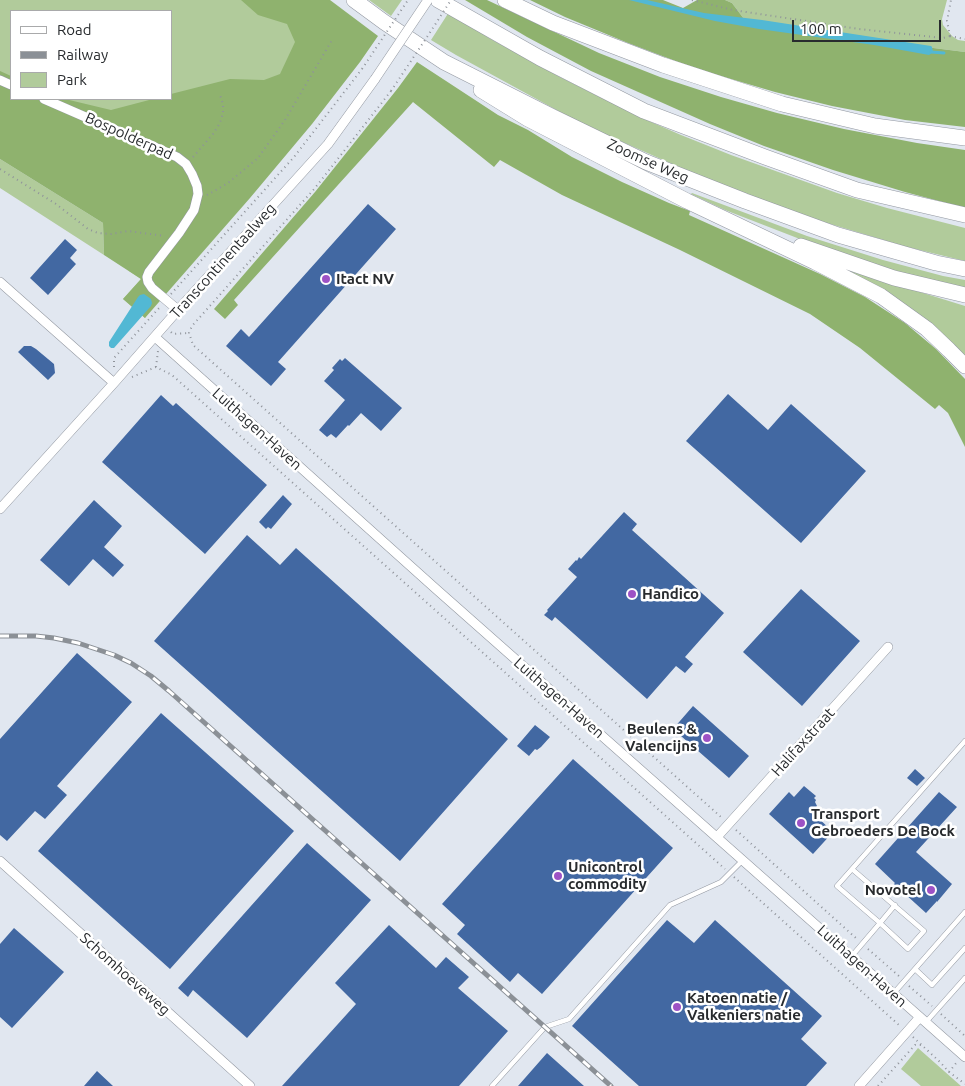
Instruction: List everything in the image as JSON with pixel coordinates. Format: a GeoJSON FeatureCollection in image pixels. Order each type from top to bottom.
{"type":"FeatureCollection","features":[{"type":"Feature","properties":{"kind":"highway","name":"Zoomse Weg"},"geometry":{"type":"LineString","coordinates":[[354,0],[444,62],[655,166],[838,235],[965,269]]}},
{"type":"Feature","properties":{"kind":"highway"},"geometry":{"type":"LineString","coordinates":[[438,0],[540,58],[644,111],[857,190],[965,215]]}},
{"type":"Feature","properties":{"kind":"highway"},"geometry":{"type":"LineString","coordinates":[[505,0],[553,23],[663,65],[782,104],[874,126],[965,138]]}},
{"type":"Feature","properties":{"kind":"highway"},"geometry":{"type":"LineString","coordinates":[[444,62],[492,98],[528,119],[687,201],[815,262],[881,296],[927,330],[965,366]]}},
{"type":"Feature","properties":{"kind":"highway"},"geometry":{"type":"LineString","coordinates":[[724,218],[894,278],[965,295]]}},
{"type":"Feature","properties":{"kind":"street","name":"Transcontinentaalweg"},"geometry":{"type":"LineString","coordinates":[[0,509],[328,144],[376,79],[428,0]]}},
{"type":"Feature","properties":{"kind":"street","name":"Bospolderpad"},"geometry":{"type":"LineString","coordinates":[[46,100],[177,157],[186,164],[192,174],[197,186],[197,200]]}},
{"type":"Feature","properties":{"kind":"street"},"geometry":{"type":"LineString","coordinates":[[178,310],[152,288],[147,277],[191,215],[197,200]]}},
{"type":"Feature","properties":{"kind":"street"},"geometry":{"type":"LineString","coordinates":[[0,282],[114,384]]}},
{"type":"Feature","properties":{"kind":"street","name":"Luithagen-Haven"},"geometry":{"type":"LineString","coordinates":[[155,337],[450,602],[965,1057]]}},
{"type":"Feature","properties":{"kind":"street","name":"Halifaxstraat"},"geometry":{"type":"LineString","coordinates":[[717,837],[888,648]]}},
{"type":"Feature","properties":{"kind":"street","name":"Schomhoeveweg"},"geometry":{"type":"LineString","coordinates":[[0,862],[250,1086]]}},
{"type":"Feature","properties":{"kind":"street"},"geometry":{"type":"LineString","coordinates":[[859,1086],[907,1032],[923,1020]]}},
{"type":"Feature","properties":{"kind":"lane"},"geometry":{"type":"LineString","coordinates":[[852,869],[924,930],[908,948],[837,886],[852,869],[965,742]]}},
{"type":"Feature","properties":{"kind":"lane"},"geometry":{"type":"LineString","coordinates":[[492,1086],[545,1027],[569,1019],[670,904],[721,882],[742,860]]}},
{"type":"Feature","properties":{"kind":"lane"},"geometry":{"type":"LineString","coordinates":[[851,956],[895,905]]}},
{"type":"Feature","properties":{"kind":"lane"},"geometry":{"type":"LineString","coordinates":[[893,994],[965,912]]}},
{"type":"Feature","properties":{"kind":"lane"},"geometry":{"type":"LineString","coordinates":[[915,969],[932,984],[965,948]]}},
{"type":"Feature","properties":{"kind":"lane"},"geometry":{"type":"LineString","coordinates":[[923,1020],[936,1010],[965,978]]}},
{"type":"Feature","properties":{"kind":"path"},"geometry":{"type":"LineString","coordinates":[[408,0],[362,69],[294,157],[114,358],[114,384],[156,368],[172,375],[730,873],[949,1072],[965,1084]]}},
{"type":"Feature","properties":{"kind":"path"},"geometry":{"type":"LineString","coordinates":[[451,0],[391,91],[315,188],[192,326],[189,333],[193,346],[965,1036]]}},
{"type":"Feature","properties":{"kind":"path"},"geometry":{"type":"LineString","coordinates":[[692,0],[733,10],[850,28],[943,38],[950,36],[965,39]]}},
{"type":"Feature","properties":{"kind":"path"},"geometry":{"type":"LineString","coordinates":[[950,36],[947,21],[951,0]]}},
{"type":"Feature","properties":{"kind":"path"},"geometry":{"type":"LineString","coordinates":[[197,200],[228,183],[258,158],[285,120],[332,40]]}},
{"type":"Feature","properties":{"kind":"path"},"geometry":{"type":"LineString","coordinates":[[186,164],[213,134],[220,123],[223,104],[220,95]]}},
{"type":"Feature","properties":{"kind":"path"},"geometry":{"type":"LineString","coordinates":[[0,170],[56,204],[88,229],[98,233],[111,234],[128,231],[175,239]]}},
{"type":"Feature","properties":{"kind":"path"},"geometry":{"type":"LineString","coordinates":[[173,334],[189,333]]}},
{"type":"Feature","properties":{"kind":"path"},"geometry":{"type":"LineString","coordinates":[[156,368],[158,351]]}},
{"type":"Feature","properties":{"kind":"path"},"geometry":{"type":"LineString","coordinates":[[878,1086],[915,1045],[921,1045]]}},
{"type":"Feature","properties":{"kind":"green space"},"geometry":{"type":"Polygon","coordinates":[[[0,0],[305,0],[324,14],[145,318],[123,299],[141,279],[129,271],[178,208],[33,100],[172,100],[172,10],[10,10],[10,90],[0,85],[0,0]]]}},
{"type":"Feature","properties":{"kind":"green space"},"geometry":{"type":"Polygon","coordinates":[[[241,0],[330,0],[378,36],[312,124],[145,318],[123,299],[141,279],[104,255],[103,223],[0,159],[0,71],[10,76],[10,100],[69,100],[111,110],[149,100],[172,100],[172,94],[230,79],[264,80],[280,74],[295,42],[287,24],[258,15],[241,0]]]}},
{"type":"Feature","properties":{"kind":"green space"},"geometry":{"type":"Polygon","coordinates":[[[369,0],[402,0],[391,16],[369,0]]]}},
{"type":"Feature","properties":{"kind":"green space"},"geometry":{"type":"Polygon","coordinates":[[[465,0],[487,0],[599,53],[660,77],[721,97],[844,129],[965,150],[965,208],[833,170],[764,146],[710,124],[591,71],[527,37],[465,0]]]}},
{"type":"Feature","properties":{"kind":"green space"},"geometry":{"type":"Polygon","coordinates":[[[530,0],[663,0],[683,8],[697,0],[725,0],[732,3],[744,19],[894,43],[965,52],[965,127],[905,120],[832,106],[775,92],[678,62],[565,17],[530,0]]]}},
{"type":"Feature","properties":{"kind":"green space"},"geometry":{"type":"Polygon","coordinates":[[[725,0],[947,0],[942,19],[943,25],[952,36],[958,40],[965,41],[965,52],[894,43],[744,19],[732,3],[725,0]]]}},
{"type":"Feature","properties":{"kind":"green space"},"geometry":{"type":"Polygon","coordinates":[[[449,12],[489,38],[560,77],[642,118],[681,135],[837,193],[965,228],[965,261],[907,247],[768,203],[706,179],[584,125],[431,40],[449,12]]]}},
{"type":"Feature","properties":{"kind":"green space"},"geometry":{"type":"Polygon","coordinates":[[[417,62],[498,115],[528,130],[572,157],[622,182],[690,211],[689,215],[820,274],[865,297],[905,323],[936,349],[965,379],[965,447],[948,413],[939,405],[935,409],[860,348],[810,314],[562,195],[500,160],[494,167],[413,102],[234,300],[238,305],[225,319],[214,309],[315,192],[417,62]]]}},
{"type":"Feature","properties":{"kind":"green space"},"geometry":{"type":"Polygon","coordinates":[[[0,159],[103,223],[104,255],[0,188],[0,159]]]}},
{"type":"Feature","properties":{"kind":"green space"},"geometry":{"type":"Polygon","coordinates":[[[692,193],[807,236],[883,260],[965,280],[965,291],[880,267],[805,241],[725,210],[692,193]]]}},
{"type":"Feature","properties":{"kind":"green space"},"geometry":{"type":"Polygon","coordinates":[[[849,270],[965,306],[965,357],[848,272],[849,270]]]}},
{"type":"Feature","properties":{"kind":"green space"},"geometry":{"type":"Polygon","coordinates":[[[918,1048],[961,1086],[921,1086],[901,1069],[918,1048]]]}},
{"type":"Feature","properties":{"kind":"water"},"geometry":{"type":"Polygon","coordinates":[[[629,0],[647,0],[704,13],[931,46],[933,52],[929,55],[874,45],[759,29],[715,21],[629,0]]]}},
{"type":"Feature","properties":{"kind":"water"},"geometry":{"type":"Polygon","coordinates":[[[144,294],[151,299],[151,306],[114,348],[111,348],[109,342],[138,297],[144,294]]]}},
{"type":"Feature","properties":{"kind":"building","name":"Itact NV"},"geometry":{"type":"Polygon","coordinates":[[[368,204],[396,229],[278,362],[286,369],[271,386],[226,346],[241,329],[249,337],[368,204]]]}},
{"type":"Feature","properties":{"kind":"building"},"geometry":{"type":"Polygon","coordinates":[[[65,239],[77,250],[70,258],[76,264],[48,295],[30,278],[65,239]]]}},
{"type":"Feature","properties":{"kind":"building"},"geometry":{"type":"Polygon","coordinates":[[[24,346],[31,346],[36,349],[54,364],[55,373],[48,380],[18,352],[24,346]]]}},
{"type":"Feature","properties":{"kind":"building"},"geometry":{"type":"Polygon","coordinates":[[[345,358],[402,408],[381,431],[361,413],[336,438],[331,434],[327,437],[319,430],[345,400],[324,381],[334,370],[332,368],[340,359],[342,361],[345,358]]]}},
{"type":"Feature","properties":{"kind":"building"},"geometry":{"type":"Polygon","coordinates":[[[728,394],[768,430],[791,404],[866,471],[801,543],[686,441],[728,394]]]}},
{"type":"Feature","properties":{"kind":"building"},"geometry":{"type":"Polygon","coordinates":[[[161,395],[173,406],[176,403],[267,485],[205,554],[102,462],[161,395]]]}},
{"type":"Feature","properties":{"kind":"building"},"geometry":{"type":"Polygon","coordinates":[[[283,495],[292,504],[271,529],[268,527],[266,529],[259,522],[283,495]]]}},
{"type":"Feature","properties":{"kind":"building"},"geometry":{"type":"Polygon","coordinates":[[[94,500],[122,526],[104,547],[124,565],[113,577],[93,559],[69,586],[40,560],[94,500]]]}},
{"type":"Feature","properties":{"kind":"building","name":"Handico"},"geometry":{"type":"Polygon","coordinates":[[[624,512],[637,524],[632,530],[724,613],[685,657],[693,664],[685,673],[676,666],[647,699],[555,617],[552,621],[544,615],[577,577],[568,569],[579,557],[581,559],[624,512]]]}},
{"type":"Feature","properties":{"kind":"building"},"geometry":{"type":"Polygon","coordinates":[[[247,535],[280,565],[296,548],[508,739],[400,861],[154,641],[247,535]]]}},
{"type":"Feature","properties":{"kind":"building"},"geometry":{"type":"Polygon","coordinates":[[[801,589],[860,641],[802,706],[743,652],[801,589]]]}},
{"type":"Feature","properties":{"kind":"building"},"geometry":{"type":"Polygon","coordinates":[[[77,653],[132,702],[57,786],[67,795],[45,819],[35,811],[7,841],[0,835],[0,739],[77,653]]]}},
{"type":"Feature","properties":{"kind":"building","name":"Beulens & Valencijns"},"geometry":{"type":"Polygon","coordinates":[[[693,706],[749,756],[729,778],[673,729],[693,706]]]}},
{"type":"Feature","properties":{"kind":"building"},"geometry":{"type":"Polygon","coordinates":[[[161,713],[294,831],[170,969],[38,851],[161,713]]]}},
{"type":"Feature","properties":{"kind":"building"},"geometry":{"type":"Polygon","coordinates":[[[535,725],[550,737],[529,756],[517,746],[535,725]]]}},
{"type":"Feature","properties":{"kind":"building","name":"Unicontrol commodity"},"geometry":{"type":"Polygon","coordinates":[[[573,759],[673,848],[542,994],[518,973],[510,982],[457,934],[465,925],[442,904],[573,759]]]}},
{"type":"Feature","properties":{"kind":"building"},"geometry":{"type":"Polygon","coordinates":[[[915,769],[925,778],[917,786],[907,778],[915,769]]]}},
{"type":"Feature","properties":{"kind":"building","name":"Transport Gebroeders De Bock"},"geometry":{"type":"Polygon","coordinates":[[[804,786],[816,796],[814,798],[817,806],[812,812],[833,832],[813,854],[769,814],[789,792],[794,797],[804,786]]]}},
{"type":"Feature","properties":{"kind":"building","name":"Novotel"},"geometry":{"type":"Polygon","coordinates":[[[939,792],[957,807],[916,852],[952,884],[926,913],[875,864],[939,792]]]}},
{"type":"Feature","properties":{"kind":"building"},"geometry":{"type":"Polygon","coordinates":[[[307,843],[371,900],[247,1038],[193,990],[188,997],[178,988],[307,843]]]}},
{"type":"Feature","properties":{"kind":"building","name":"Katoen natie / Valkeniers natie"},"geometry":{"type":"Polygon","coordinates":[[[667,920],[694,943],[715,920],[822,1016],[801,1039],[827,1063],[806,1086],[639,1086],[572,1026],[667,920]]]}},
{"type":"Feature","properties":{"kind":"building"},"geometry":{"type":"Polygon","coordinates":[[[389,925],[436,968],[446,957],[469,977],[458,988],[508,1031],[459,1086],[282,1086],[356,1004],[335,983],[389,925]]]}},
{"type":"Feature","properties":{"kind":"building"},"geometry":{"type":"Polygon","coordinates":[[[14,928],[64,972],[12,1028],[0,1017],[0,944],[14,928]]]}},
{"type":"Feature","properties":{"kind":"building"},"geometry":{"type":"Polygon","coordinates":[[[547,1053],[584,1086],[518,1086],[547,1053]]]}},
{"type":"Feature","properties":{"kind":"building"},"geometry":{"type":"Polygon","coordinates":[[[97,1071],[113,1086],[84,1086],[97,1071]]]}},
{"type":"Feature","properties":{"kind":"waterway"},"geometry":{"type":"LineString","coordinates":[[931,52],[944,53]]}},
{"type":"Feature","properties":{"kind":"railway"},"geometry":{"type":"LineString","coordinates":[[0,636],[36,636],[78,643],[114,655],[151,676],[611,1086]]}},
{"type":"Feature","properties":{"kind":"place","name":"Itact NV"},"geometry":{"type":"Point","coordinates":[326,279]}},
{"type":"Feature","properties":{"kind":"place","name":"Handico"},"geometry":{"type":"Point","coordinates":[632,594]}},
{"type":"Feature","properties":{"kind":"place","name":"Beulens & Valencijns"},"geometry":{"type":"Point","coordinates":[707,738]}},
{"type":"Feature","properties":{"kind":"place","name":"Transport Gebroeders De Bock"},"geometry":{"type":"Point","coordinates":[801,823]}},
{"type":"Feature","properties":{"kind":"place","name":"Unicontrol commodity"},"geometry":{"type":"Point","coordinates":[558,876]}},
{"type":"Feature","properties":{"kind":"place","name":"Novotel"},"geometry":{"type":"Point","coordinates":[931,890]}},
{"type":"Feature","properties":{"kind":"place","name":"Katoen natie / Valkeniers natie"},"geometry":{"type":"Point","coordinates":[677,1007]}}]}
